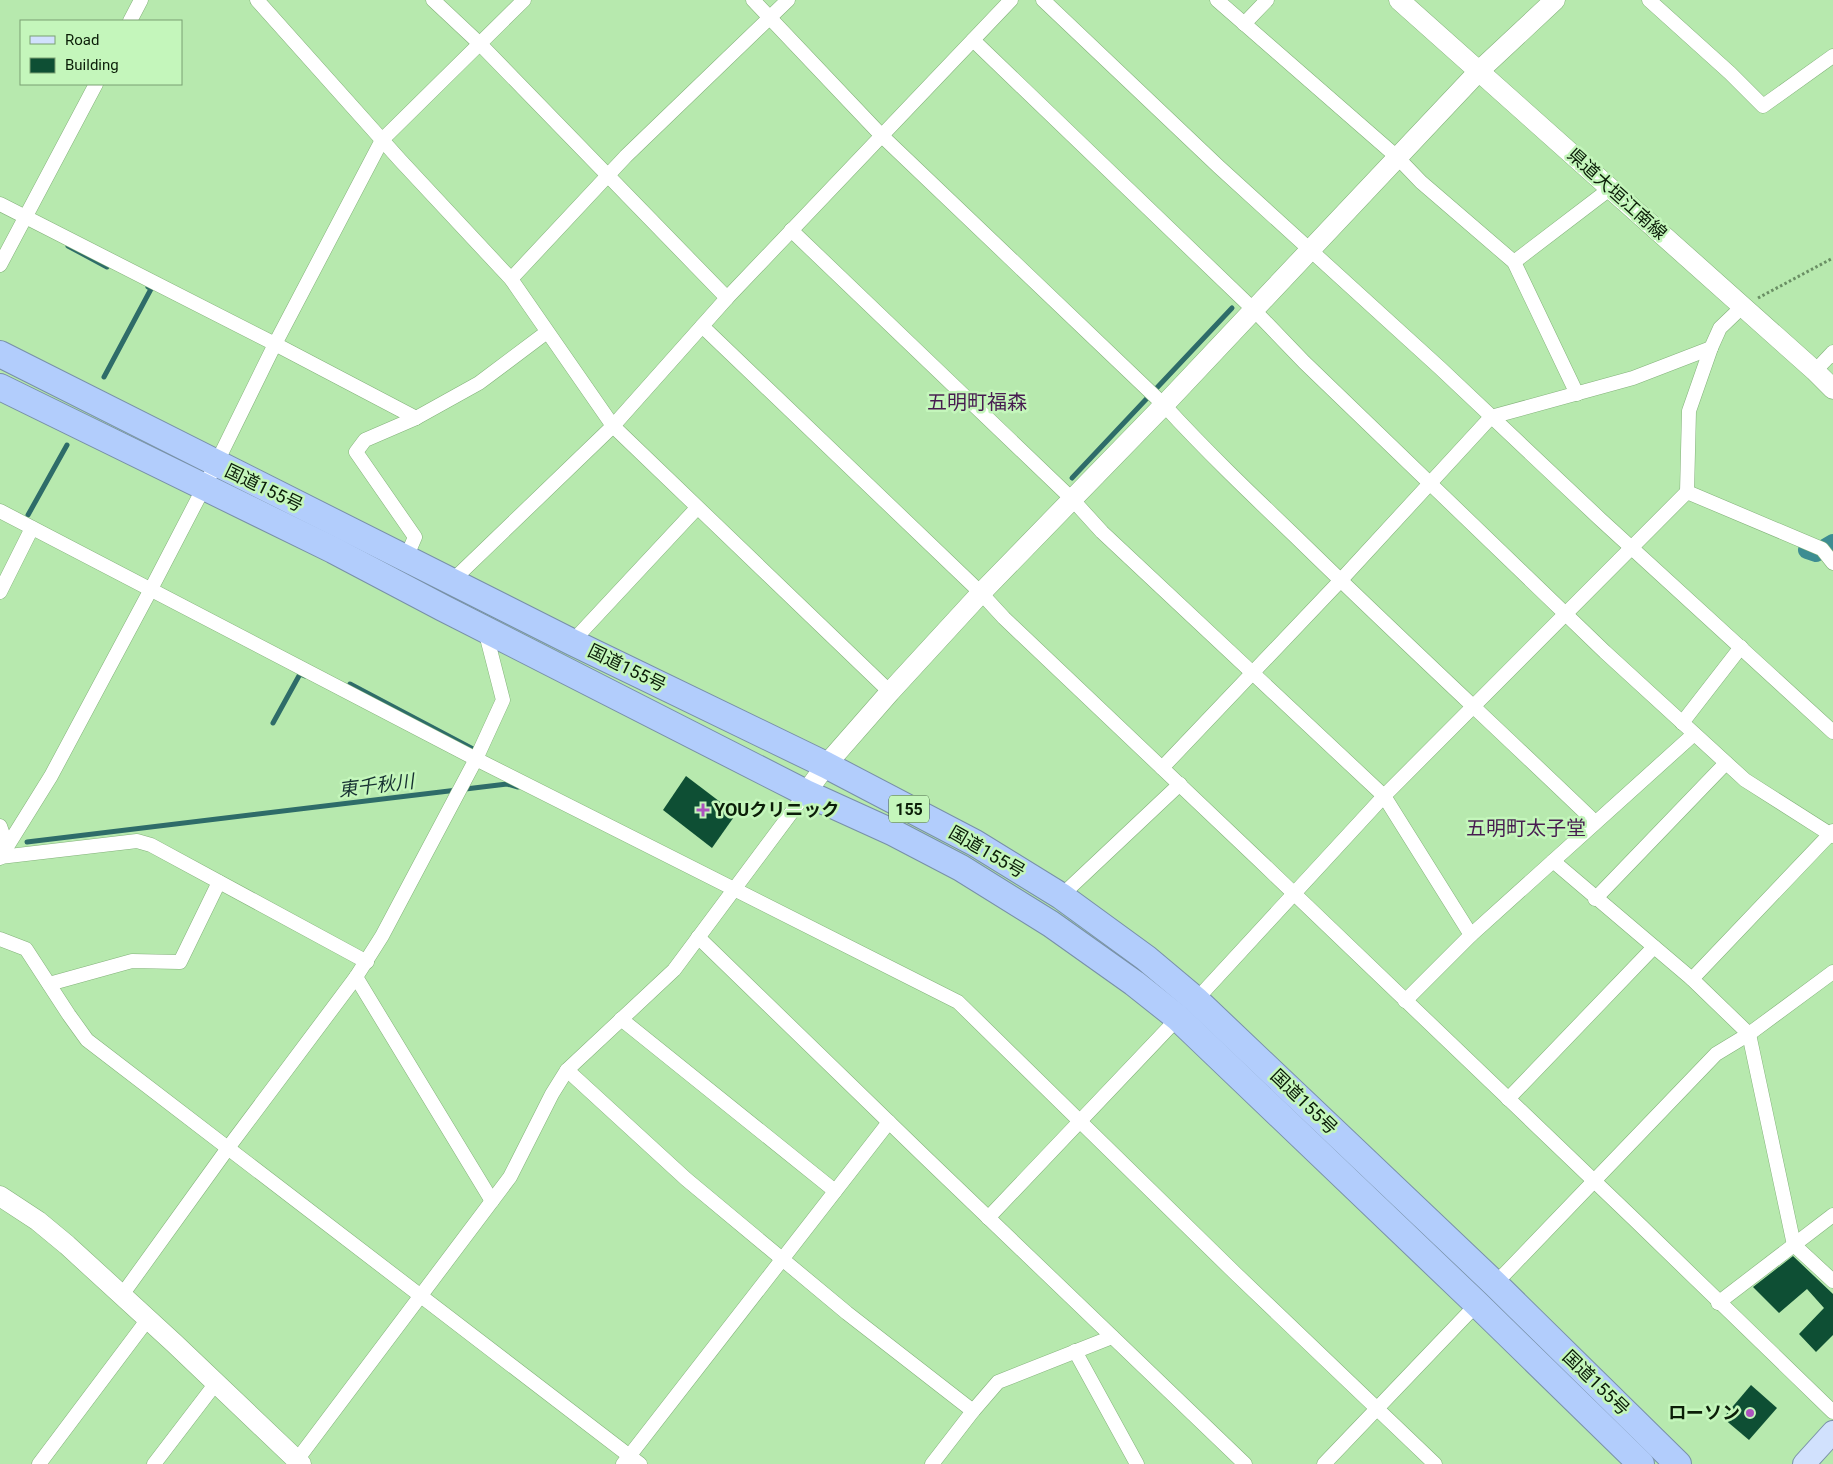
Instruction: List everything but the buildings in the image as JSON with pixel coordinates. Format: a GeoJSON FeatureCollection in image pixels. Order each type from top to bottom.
{"type":"FeatureCollection","features":[{"type":"Feature","properties":{"kind":"highway","name":"国道155号"},"geometry":{"type":"LineString","coordinates":[[0,354],[572,642],[826,765],[975,843],[1061,896],[1146,958],[1196,1000],[1495,1284],[1678,1464]]}},
{"type":"Feature","properties":{"kind":"highway","name":"国道155号"},"geometry":{"type":"LineString","coordinates":[[0,387],[333,550],[485,630],[806,793],[894,833],[961,868],[1050,924],[1134,983],[1178,1018],[1641,1464]]}},
{"type":"Feature","properties":{"kind":"main road"},"geometry":{"type":"LineString","coordinates":[[1804,1464],[1833,1432]]}},
{"type":"Feature","properties":{"kind":"street"},"geometry":{"type":"LineString","coordinates":[[131,20],[142,0]]}},
{"type":"Feature","properties":{"kind":"street"},"geometry":{"type":"LineString","coordinates":[[257,0],[382,140],[511,279],[612,426],[890,692]]}},
{"type":"Feature","properties":{"kind":"street"},"geometry":{"type":"LineString","coordinates":[[433,0],[480,44],[727,298]]}},
{"type":"Feature","properties":{"kind":"street"},"geometry":{"type":"LineString","coordinates":[[2,852],[51,776],[216,464],[274,344],[382,140],[524,0]]}},
{"type":"Feature","properties":{"kind":"street"},"geometry":{"type":"LineString","coordinates":[[752,0],[882,135],[1164,405],[1194,438],[1340,581],[1596,822]]}},
{"type":"Feature","properties":{"kind":"street"},"geometry":{"type":"LineString","coordinates":[[511,279],[608,176],[788,0]]}},
{"type":"Feature","properties":{"kind":"street"},"geometry":{"type":"LineString","coordinates":[[452,581],[612,426],[727,298],[1011,0]]}},
{"type":"Feature","properties":{"kind":"street"},"geometry":{"type":"LineString","coordinates":[[1043,0],[1310,251],[1440,368],[1630,547],[1833,732]]}},
{"type":"Feature","properties":{"kind":"street"},"geometry":{"type":"LineString","coordinates":[[1217,0],[1397,157],[1421,182],[1514,262],[1577,394]]}},
{"type":"Feature","properties":{"kind":"street"},"geometry":{"type":"LineString","coordinates":[[1244,24],[1267,0]]}},
{"type":"Feature","properties":{"kind":"street","name":"県道大垣江南線"},"geometry":{"type":"LineString","coordinates":[[1399,0],[1743,306],[1833,389]]}},
{"type":"Feature","properties":{"kind":"street"},"geometry":{"type":"LineString","coordinates":[[0,1196],[38,1221],[148,1318],[299,1462],[420,1296],[510,1177],[552,1094],[567,1070],[674,970],[826,765],[981,593],[1164,405],[1479,71],[1555,0]]}},
{"type":"Feature","properties":{"kind":"street"},"geometry":{"type":"LineString","coordinates":[[1649,0],[1730,73],[1763,106],[1833,56]]}},
{"type":"Feature","properties":{"kind":"street"},"geometry":{"type":"LineString","coordinates":[[973,40],[1253,309],[1304,362],[1682,723],[1744,780],[1832,834],[1692,978]]}},
{"type":"Feature","properties":{"kind":"street"},"geometry":{"type":"LineString","coordinates":[[0,265],[95,85]]}},
{"type":"Feature","properties":{"kind":"street"},"geometry":{"type":"LineString","coordinates":[[1514,262],[1610,188]]}},
{"type":"Feature","properties":{"kind":"street"},"geometry":{"type":"LineString","coordinates":[[0,204],[416,418]]}},
{"type":"Feature","properties":{"kind":"street"},"geometry":{"type":"LineString","coordinates":[[792,230],[1072,499],[1102,532],[1384,796],[1471,935]]}},
{"type":"Feature","properties":{"kind":"street"},"geometry":{"type":"LineString","coordinates":[[1196,1000],[1384,796],[1475,707],[1630,547],[1687,492],[1689,411],[1720,328],[1743,306]]}},
{"type":"Feature","properties":{"kind":"street"},"geometry":{"type":"LineString","coordinates":[[702,326],[1833,1412]]}},
{"type":"Feature","properties":{"kind":"street"},"geometry":{"type":"LineString","coordinates":[[406,558],[415,537],[356,452],[365,440],[416,418],[479,383],[547,332]]}},
{"type":"Feature","properties":{"kind":"street"},"geometry":{"type":"LineString","coordinates":[[1162,768],[1431,484],[1491,417],[1633,378],[1711,348]]}},
{"type":"Feature","properties":{"kind":"street"},"geometry":{"type":"LineString","coordinates":[[1815,371],[1833,352]]}},
{"type":"Feature","properties":{"kind":"street"},"geometry":{"type":"LineString","coordinates":[[1687,492],[1822,549],[1833,563]]}},
{"type":"Feature","properties":{"kind":"street"},"geometry":{"type":"LineString","coordinates":[[572,642],[697,508]]}},
{"type":"Feature","properties":{"kind":"street"},"geometry":{"type":"LineString","coordinates":[[0,511],[476,759],[958,1002],[1236,1274],[1435,1464]]}},
{"type":"Feature","properties":{"kind":"street"},"geometry":{"type":"LineString","coordinates":[[0,592],[32,528]]}},
{"type":"Feature","properties":{"kind":"street"},"geometry":{"type":"LineString","coordinates":[[122,1295],[228,1148],[367,962],[476,759],[503,700],[485,630]]}},
{"type":"Feature","properties":{"kind":"street"},"geometry":{"type":"LineString","coordinates":[[1682,723],[1741,647]]}},
{"type":"Feature","properties":{"kind":"street"},"geometry":{"type":"LineString","coordinates":[[1406,1001],[1471,935],[1694,734]]}},
{"type":"Feature","properties":{"kind":"street"},"geometry":{"type":"LineString","coordinates":[[1595,898],[1726,763]]}},
{"type":"Feature","properties":{"kind":"street"},"geometry":{"type":"LineString","coordinates":[[1061,896],[1180,784]]}},
{"type":"Feature","properties":{"kind":"street"},"geometry":{"type":"LineString","coordinates":[[0,826],[2,852]]}},
{"type":"Feature","properties":{"kind":"street"},"geometry":{"type":"LineString","coordinates":[[2,852],[137,841],[151,846],[367,962]]}},
{"type":"Feature","properties":{"kind":"street"},"geometry":{"type":"LineString","coordinates":[[1553,861],[1692,978],[1749,1034],[1794,1245],[1833,1281]]}},
{"type":"Feature","properties":{"kind":"street"},"geometry":{"type":"LineString","coordinates":[[49,984],[132,961],[180,962],[219,882]]}},
{"type":"Feature","properties":{"kind":"street"},"geometry":{"type":"LineString","coordinates":[[698,937],[988,1218],[1246,1464]]}},
{"type":"Feature","properties":{"kind":"street"},"geometry":{"type":"LineString","coordinates":[[0,939],[26,949],[87,1040],[631,1461],[782,1260],[889,1122]]}},
{"type":"Feature","properties":{"kind":"street"},"geometry":{"type":"LineString","coordinates":[[1508,1099],[1654,947]]}},
{"type":"Feature","properties":{"kind":"street"},"geometry":{"type":"LineString","coordinates":[[1495,1284],[1716,1054],[1749,1034],[1833,972]]}},
{"type":"Feature","properties":{"kind":"street"},"geometry":{"type":"LineString","coordinates":[[356,977],[492,1201]]}},
{"type":"Feature","properties":{"kind":"street"},"geometry":{"type":"LineString","coordinates":[[988,1218],[1178,1018]]}},
{"type":"Feature","properties":{"kind":"street"},"geometry":{"type":"LineString","coordinates":[[621,1020],[835,1191]]}},
{"type":"Feature","properties":{"kind":"street"},"geometry":{"type":"LineString","coordinates":[[567,1070],[686,1179],[782,1260],[973,1411]]}},
{"type":"Feature","properties":{"kind":"street"},"geometry":{"type":"LineString","coordinates":[[1718,1302],[1833,1215]]}},
{"type":"Feature","properties":{"kind":"street"},"geometry":{"type":"LineString","coordinates":[[1324,1464],[1477,1304]]}},
{"type":"Feature","properties":{"kind":"street"},"geometry":{"type":"LineString","coordinates":[[39,1464],[148,1318]]}},
{"type":"Feature","properties":{"kind":"street"},"geometry":{"type":"LineString","coordinates":[[932,1464],[998,1382],[1112,1337]]}},
{"type":"Feature","properties":{"kind":"street"},"geometry":{"type":"LineString","coordinates":[[1075,1352],[1138,1464]]}},
{"type":"Feature","properties":{"kind":"street"},"geometry":{"type":"LineString","coordinates":[[154,1464],[216,1383]]}},
{"type":"Feature","properties":{"kind":"path"},"geometry":{"type":"LineString","coordinates":[[1743,306],[1833,258]]}},
{"type":"Feature","properties":{"kind":"waterway"},"geometry":{"type":"LineString","coordinates":[[68,246],[107,267]]}},
{"type":"Feature","properties":{"kind":"waterway"},"geometry":{"type":"LineString","coordinates":[[104,377],[151,289],[148,287]]}},
{"type":"Feature","properties":{"kind":"waterway"},"geometry":{"type":"LineString","coordinates":[[1072,478],[1232,308]]}},
{"type":"Feature","properties":{"kind":"waterway"},"geometry":{"type":"LineString","coordinates":[[28,515],[67,445]]}},
{"type":"Feature","properties":{"kind":"waterway"},"geometry":{"type":"LineString","coordinates":[[1807,550],[1816,553],[1833,543]]}},
{"type":"Feature","properties":{"kind":"waterway"},"geometry":{"type":"LineString","coordinates":[[273,723],[300,674],[305,676]]}},
{"type":"Feature","properties":{"kind":"waterway"},"geometry":{"type":"LineString","coordinates":[[350,684],[473,749]]}},
{"type":"Feature","properties":{"kind":"waterway","name":"東千秋川"},"geometry":{"type":"LineString","coordinates":[[27,842],[507,784],[518,787]]}},
{"type":"Feature","properties":{"kind":"place","name":"YOUクリニック"},"geometry":{"type":"Point","coordinates":[703,810]}},
{"type":"Feature","properties":{"kind":"place","name":"ローソン"},"geometry":{"type":"Point","coordinates":[1750,1413]}},
{"type":"Feature","properties":{"kind":"district","name":"五明町福森"},"geometry":{"type":"Point","coordinates":[977,402]}},
{"type":"Feature","properties":{"kind":"district","name":"五明町太子堂"},"geometry":{"type":"Point","coordinates":[1526,828]}}]}
